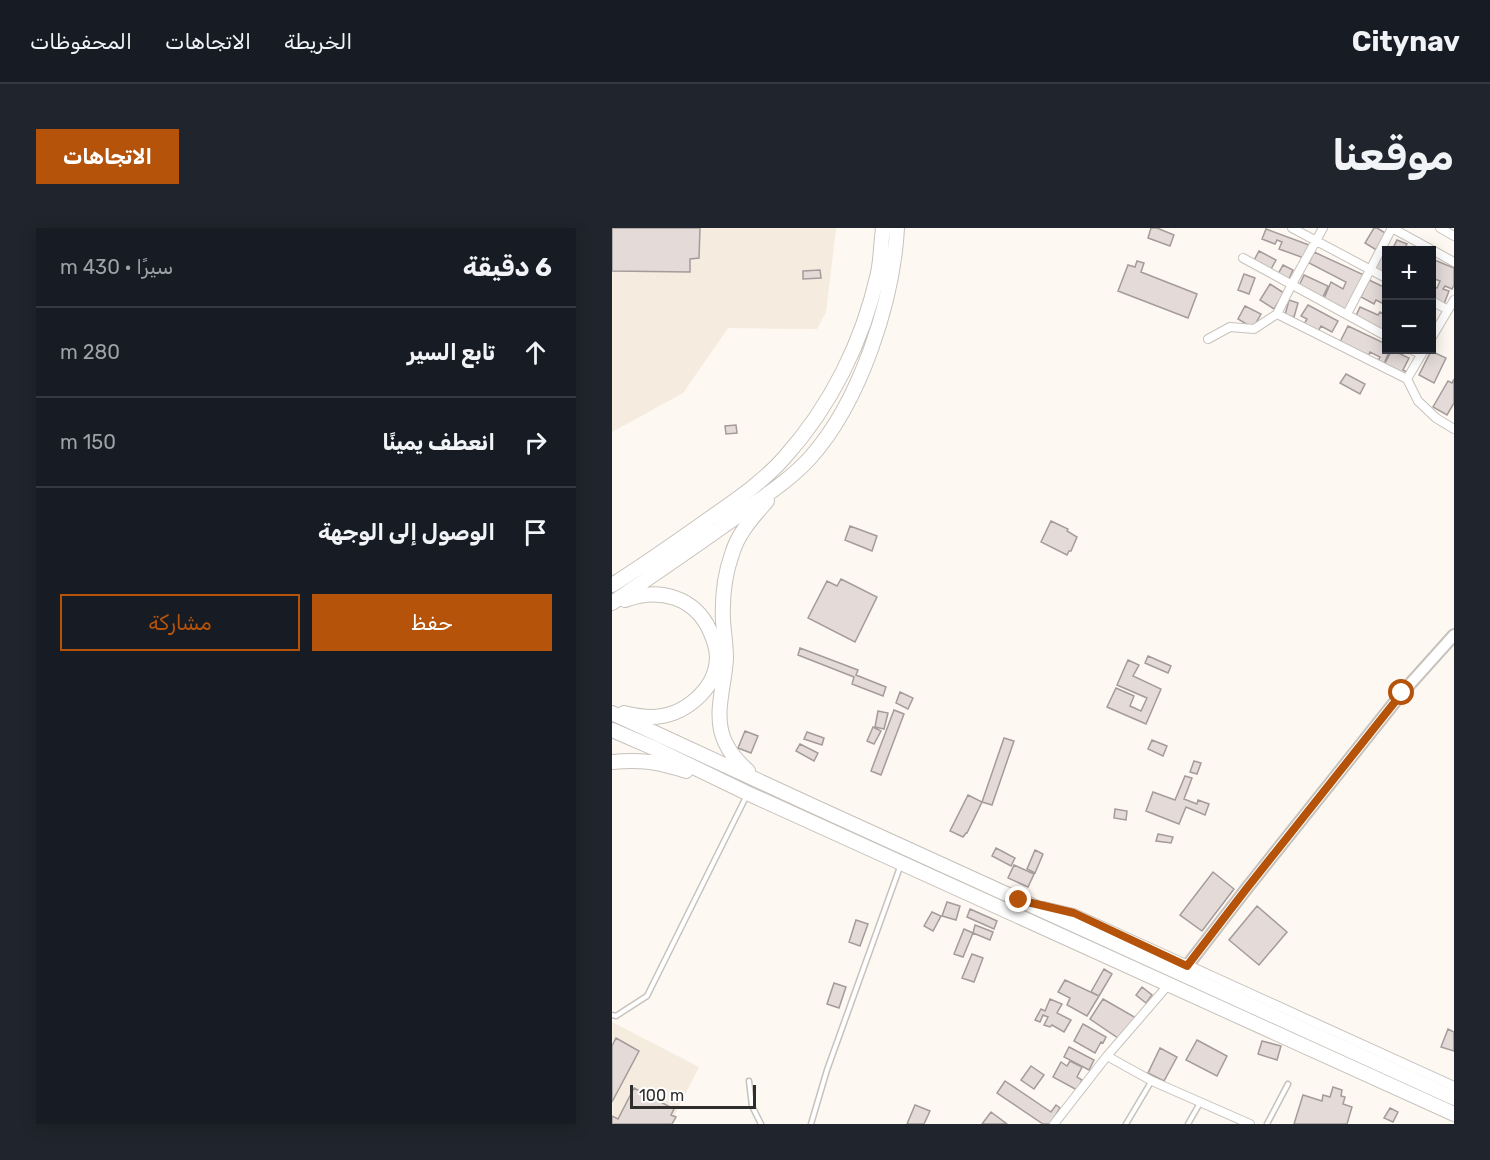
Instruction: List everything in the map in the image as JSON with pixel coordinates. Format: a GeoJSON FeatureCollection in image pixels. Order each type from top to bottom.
{"type":"FeatureCollection","features":[{"type":"Feature","properties":{"kind":"highway"},"geometry":{"type":"LineString","coordinates":[[612,585],[652,560],[737,500],[783,459],[805,432],[832,393],[855,348],[872,298],[883,228]]}},
{"type":"Feature","properties":{"kind":"highway"},"geometry":{"type":"LineString","coordinates":[[612,604],[780,485],[810,458],[836,423],[852,395],[876,335],[888,294],[897,228]]}},
{"type":"Feature","properties":{"kind":"highway"},"geometry":{"type":"LineString","coordinates":[[759,781],[731,754],[721,729],[721,697],[726,657],[723,592],[732,552],[738,540],[780,485]]}},
{"type":"Feature","properties":{"kind":"highway"},"geometry":{"type":"LineString","coordinates":[[612,573],[652,560]]}},
{"type":"Feature","properties":{"kind":"highway"},"geometry":{"type":"LineString","coordinates":[[612,604],[645,594],[673,596],[685,602],[697,611],[707,625],[715,642],[717,658],[708,688],[680,709],[652,717],[612,712]]}},
{"type":"Feature","properties":{"kind":"highway"},"geometry":{"type":"LineString","coordinates":[[612,712],[1454,1098]]}},
{"type":"Feature","properties":{"kind":"highway"},"geometry":{"type":"LineString","coordinates":[[612,730],[1454,1114]]}},
{"type":"Feature","properties":{"kind":"highway"},"geometry":{"type":"LineString","coordinates":[[612,762],[650,761],[743,791]]}},
{"type":"Feature","properties":{"kind":"main road"},"geometry":{"type":"LineString","coordinates":[[1187,966],[1402,693],[1454,635]]}},
{"type":"Feature","properties":{"kind":"street"},"geometry":{"type":"LineString","coordinates":[[1292,228],[1382,276]]}},
{"type":"Feature","properties":{"kind":"street"},"geometry":{"type":"LineString","coordinates":[[1208,339],[1230,327],[1254,329],[1277,315],[1323,228]]}},
{"type":"Feature","properties":{"kind":"street"},"geometry":{"type":"LineString","coordinates":[[1347,314],[1392,228],[1454,262]]}},
{"type":"Feature","properties":{"kind":"street"},"geometry":{"type":"LineString","coordinates":[[1440,228],[1454,236]]}},
{"type":"Feature","properties":{"kind":"street"},"geometry":{"type":"LineString","coordinates":[[1243,258],[1382,334]]}},
{"type":"Feature","properties":{"kind":"street"},"geometry":{"type":"LineString","coordinates":[[1436,330],[1454,300]]}},
{"type":"Feature","properties":{"kind":"street"},"geometry":{"type":"LineString","coordinates":[[1436,304],[1448,310]]}},
{"type":"Feature","properties":{"kind":"street"},"geometry":{"type":"LineString","coordinates":[[1277,315],[1407,379],[1418,401],[1436,418],[1454,429]]}},
{"type":"Feature","properties":{"kind":"street"},"geometry":{"type":"LineString","coordinates":[[1407,379],[1422,354]]}},
{"type":"Feature","properties":{"kind":"street"},"geometry":{"type":"LineString","coordinates":[[1019,900],[1074,913],[1454,1086]]}},
{"type":"Feature","properties":{"kind":"street"},"geometry":{"type":"LineString","coordinates":[[1054,1124],[1107,1056],[1169,984]]}},
{"type":"Feature","properties":{"kind":"street"},"geometry":{"type":"LineString","coordinates":[[1107,1056],[1152,1081],[1250,1124]]}},
{"type":"Feature","properties":{"kind":"lane"},"geometry":{"type":"LineString","coordinates":[[612,1015],[616,1016],[647,996],[743,791]]}},
{"type":"Feature","properties":{"kind":"lane"},"geometry":{"type":"LineString","coordinates":[[811,1124],[827,1071],[901,863]]}},
{"type":"Feature","properties":{"kind":"lane"},"geometry":{"type":"LineString","coordinates":[[749,1081],[753,1106],[761,1124]]}},
{"type":"Feature","properties":{"kind":"lane"},"geometry":{"type":"LineString","coordinates":[[1126,1124],[1152,1081]]}},
{"type":"Feature","properties":{"kind":"lane"},"geometry":{"type":"LineString","coordinates":[[1267,1124],[1288,1084]]}},
{"type":"Feature","properties":{"kind":"lane"},"geometry":{"type":"LineString","coordinates":[[1188,1124],[1200,1102]]}},
{"type":"Feature","properties":{"kind":"shaded area"},"geometry":{"type":"Polygon","coordinates":[[[612,228],[836,228],[826,312],[817,329],[728,328],[683,393],[612,432],[612,228]]]}},
{"type":"Feature","properties":{"kind":"shaded area"},"geometry":{"type":"Polygon","coordinates":[[[612,1022],[699,1067],[670,1124],[612,1124],[612,1022]]]}},
{"type":"Feature","properties":{"kind":"building"},"geometry":{"type":"Polygon","coordinates":[[[612,228],[700,228],[699,258],[690,259],[690,272],[612,271],[612,228]]]}},
{"type":"Feature","properties":{"kind":"building"},"geometry":{"type":"Polygon","coordinates":[[[1151,228],[1174,235],[1170,246],[1148,238],[1151,228]]]}},
{"type":"Feature","properties":{"kind":"building"},"geometry":{"type":"Polygon","coordinates":[[[1374,228],[1387,234],[1378,251],[1365,243],[1374,228]]]}},
{"type":"Feature","properties":{"kind":"building"},"geometry":{"type":"Polygon","coordinates":[[[1266,229],[1309,245],[1304,258],[1279,249],[1282,242],[1277,240],[1275,244],[1262,239],[1266,229]]]}},
{"type":"Feature","properties":{"kind":"building"},"geometry":{"type":"Polygon","coordinates":[[[1397,240],[1407,244],[1406,246],[1394,246],[1397,240]]]}},
{"type":"Feature","properties":{"kind":"building"},"geometry":{"type":"Polygon","coordinates":[[[1259,251],[1276,260],[1270,271],[1253,262],[1259,251]]]}},
{"type":"Feature","properties":{"kind":"building"},"geometry":{"type":"Polygon","coordinates":[[[1314,252],[1364,275],[1347,312],[1323,301],[1331,282],[1343,289],[1346,282],[1309,263],[1314,252]]]}},
{"type":"Feature","properties":{"kind":"building"},"geometry":{"type":"Polygon","coordinates":[[[1382,252],[1382,274],[1373,270],[1382,252]]]}},
{"type":"Feature","properties":{"kind":"building"},"geometry":{"type":"Polygon","coordinates":[[[1137,261],[1144,263],[1141,272],[1197,294],[1188,318],[1118,291],[1128,265],[1135,267],[1137,261]]]}},
{"type":"Feature","properties":{"kind":"building"},"geometry":{"type":"Polygon","coordinates":[[[1436,261],[1454,268],[1452,289],[1445,286],[1443,289],[1449,291],[1444,304],[1436,301],[1436,288],[1440,281],[1436,280],[1436,261]]]}},
{"type":"Feature","properties":{"kind":"building"},"geometry":{"type":"Polygon","coordinates":[[[1283,265],[1293,270],[1288,281],[1277,276],[1283,265]]]}},
{"type":"Feature","properties":{"kind":"building"},"geometry":{"type":"Polygon","coordinates":[[[820,270],[821,278],[803,279],[803,271],[820,270]]]}},
{"type":"Feature","properties":{"kind":"building"},"geometry":{"type":"Polygon","coordinates":[[[1244,274],[1255,278],[1249,294],[1238,290],[1244,274]]]}},
{"type":"Feature","properties":{"kind":"building"},"geometry":{"type":"Polygon","coordinates":[[[1304,275],[1328,286],[1322,299],[1298,288],[1304,275]]]}},
{"type":"Feature","properties":{"kind":"building"},"geometry":{"type":"Polygon","coordinates":[[[1369,280],[1382,286],[1382,303],[1376,300],[1374,304],[1361,297],[1369,280]]]}},
{"type":"Feature","properties":{"kind":"building"},"geometry":{"type":"Polygon","coordinates":[[[1270,284],[1284,293],[1274,309],[1260,300],[1270,284]]]}},
{"type":"Feature","properties":{"kind":"building"},"geometry":{"type":"Polygon","coordinates":[[[1289,300],[1298,303],[1294,317],[1285,315],[1289,300]]]}},
{"type":"Feature","properties":{"kind":"building"},"geometry":{"type":"Polygon","coordinates":[[[1308,305],[1338,321],[1332,332],[1321,326],[1318,332],[1304,324],[1307,319],[1301,316],[1308,305]]]}},
{"type":"Feature","properties":{"kind":"building"},"geometry":{"type":"Polygon","coordinates":[[[1245,306],[1261,314],[1253,328],[1238,319],[1245,306]]]}},
{"type":"Feature","properties":{"kind":"building"},"geometry":{"type":"Polygon","coordinates":[[[1360,307],[1378,315],[1380,312],[1382,313],[1382,330],[1355,318],[1360,307]]]}},
{"type":"Feature","properties":{"kind":"building"},"geometry":{"type":"Polygon","coordinates":[[[1348,326],[1382,342],[1382,354],[1388,354],[1383,366],[1377,363],[1380,357],[1370,352],[1368,357],[1339,344],[1348,326]]]}},
{"type":"Feature","properties":{"kind":"building"},"geometry":{"type":"Polygon","coordinates":[[[1436,353],[1446,358],[1434,383],[1419,375],[1430,354],[1436,353]]]}},
{"type":"Feature","properties":{"kind":"building"},"geometry":{"type":"Polygon","coordinates":[[[1390,354],[1400,354],[1409,358],[1403,370],[1409,373],[1406,378],[1383,367],[1390,354]]]}},
{"type":"Feature","properties":{"kind":"building"},"geometry":{"type":"Polygon","coordinates":[[[1346,374],[1365,384],[1360,394],[1340,383],[1346,374]]]}},
{"type":"Feature","properties":{"kind":"building"},"geometry":{"type":"Polygon","coordinates":[[[1454,379],[1454,403],[1447,415],[1433,407],[1448,381],[1452,383],[1454,379]]]}},
{"type":"Feature","properties":{"kind":"building"},"geometry":{"type":"Polygon","coordinates":[[[736,425],[737,433],[726,434],[725,426],[736,425]]]}},
{"type":"Feature","properties":{"kind":"building"},"geometry":{"type":"Polygon","coordinates":[[[1051,521],[1068,529],[1067,531],[1077,537],[1067,555],[1041,542],[1051,521]]]}},
{"type":"Feature","properties":{"kind":"building"},"geometry":{"type":"Polygon","coordinates":[[[850,526],[877,536],[872,551],[845,540],[850,526]]]}},
{"type":"Feature","properties":{"kind":"building"},"geometry":{"type":"Polygon","coordinates":[[[841,579],[877,597],[855,642],[808,618],[827,581],[837,586],[841,579]]]}},
{"type":"Feature","properties":{"kind":"building"},"geometry":{"type":"Polygon","coordinates":[[[800,648],[858,670],[856,675],[886,687],[883,696],[852,684],[854,677],[798,655],[800,648]]]}},
{"type":"Feature","properties":{"kind":"building"},"geometry":{"type":"Polygon","coordinates":[[[1148,656],[1171,666],[1168,673],[1145,663],[1148,656]]]}},
{"type":"Feature","properties":{"kind":"building"},"geometry":{"type":"Polygon","coordinates":[[[1128,660],[1139,665],[1133,676],[1161,689],[1146,724],[1107,707],[1116,688],[1134,696],[1130,706],[1141,711],[1147,698],[1117,685],[1128,660]]]}},
{"type":"Feature","properties":{"kind":"building"},"geometry":{"type":"Polygon","coordinates":[[[900,692],[913,698],[908,709],[896,703],[900,692]]]}},
{"type":"Feature","properties":{"kind":"building"},"geometry":{"type":"Polygon","coordinates":[[[894,710],[904,714],[881,775],[871,771],[894,710]]]}},
{"type":"Feature","properties":{"kind":"building"},"geometry":{"type":"Polygon","coordinates":[[[878,711],[888,713],[884,729],[875,727],[878,711]]]}},
{"type":"Feature","properties":{"kind":"building"},"geometry":{"type":"Polygon","coordinates":[[[873,727],[881,731],[874,744],[867,741],[873,727]]]}},
{"type":"Feature","properties":{"kind":"building"},"geometry":{"type":"Polygon","coordinates":[[[745,731],[758,736],[751,753],[738,748],[745,731]]]}},
{"type":"Feature","properties":{"kind":"building"},"geometry":{"type":"Polygon","coordinates":[[[807,732],[824,738],[822,745],[804,739],[807,732]]]}},
{"type":"Feature","properties":{"kind":"building"},"geometry":{"type":"Polygon","coordinates":[[[1004,738],[1014,741],[992,805],[982,802],[1004,738]]]}},
{"type":"Feature","properties":{"kind":"building"},"geometry":{"type":"Polygon","coordinates":[[[1152,740],[1167,746],[1163,756],[1148,749],[1152,740]]]}},
{"type":"Feature","properties":{"kind":"building"},"geometry":{"type":"Polygon","coordinates":[[[800,744],[818,753],[814,761],[796,751],[800,744]]]}},
{"type":"Feature","properties":{"kind":"building"},"geometry":{"type":"Polygon","coordinates":[[[1194,761],[1201,763],[1197,774],[1190,772],[1194,761]]]}},
{"type":"Feature","properties":{"kind":"building"},"geometry":{"type":"Polygon","coordinates":[[[1185,776],[1192,778],[1184,799],[1197,804],[1198,800],[1209,804],[1205,815],[1186,807],[1179,824],[1146,811],[1153,792],[1175,800],[1185,776]]]}},
{"type":"Feature","properties":{"kind":"building"},"geometry":{"type":"Polygon","coordinates":[[[968,795],[982,802],[963,837],[950,831],[968,795]]]}},
{"type":"Feature","properties":{"kind":"building"},"geometry":{"type":"Polygon","coordinates":[[[1115,809],[1127,811],[1126,820],[1114,818],[1115,809]]]}},
{"type":"Feature","properties":{"kind":"building"},"geometry":{"type":"Polygon","coordinates":[[[1158,834],[1173,837],[1171,843],[1156,841],[1158,834]]]}},
{"type":"Feature","properties":{"kind":"building"},"geometry":{"type":"Polygon","coordinates":[[[996,848],[1015,858],[1011,866],[992,856],[996,848]]]}},
{"type":"Feature","properties":{"kind":"building"},"geometry":{"type":"Polygon","coordinates":[[[1035,850],[1043,854],[1035,873],[1027,869],[1035,850]]]}},
{"type":"Feature","properties":{"kind":"building"},"geometry":{"type":"Polygon","coordinates":[[[1014,865],[1034,874],[1028,887],[1008,878],[1014,865]]]}},
{"type":"Feature","properties":{"kind":"building"},"geometry":{"type":"Polygon","coordinates":[[[1213,872],[1234,889],[1202,931],[1180,915],[1213,872]]]}},
{"type":"Feature","properties":{"kind":"building"},"geometry":{"type":"Polygon","coordinates":[[[947,902],[960,906],[956,920],[942,916],[947,902]]]}},
{"type":"Feature","properties":{"kind":"building"},"geometry":{"type":"Polygon","coordinates":[[[1257,906],[1287,932],[1259,965],[1229,940],[1257,906]]]}},
{"type":"Feature","properties":{"kind":"building"},"geometry":{"type":"Polygon","coordinates":[[[970,909],[997,921],[994,929],[967,917],[970,909]]]}},
{"type":"Feature","properties":{"kind":"building"},"geometry":{"type":"Polygon","coordinates":[[[932,912],[941,916],[933,931],[924,926],[932,912]]]}},
{"type":"Feature","properties":{"kind":"building"},"geometry":{"type":"Polygon","coordinates":[[[856,920],[868,924],[860,946],[849,942],[856,920]]]}},
{"type":"Feature","properties":{"kind":"building"},"geometry":{"type":"Polygon","coordinates":[[[975,925],[993,932],[990,940],[973,933],[975,925]]]}},
{"type":"Feature","properties":{"kind":"building"},"geometry":{"type":"Polygon","coordinates":[[[964,929],[973,933],[963,957],[954,954],[964,929]]]}},
{"type":"Feature","properties":{"kind":"building"},"geometry":{"type":"Polygon","coordinates":[[[972,954],[983,958],[974,982],[962,978],[972,954]]]}},
{"type":"Feature","properties":{"kind":"building"},"geometry":{"type":"Polygon","coordinates":[[[1104,969],[1112,974],[1099,996],[1091,992],[1104,969]]]}},
{"type":"Feature","properties":{"kind":"building"},"geometry":{"type":"Polygon","coordinates":[[[1065,980],[1099,996],[1087,1016],[1067,1005],[1070,998],[1058,992],[1065,980]]]}},
{"type":"Feature","properties":{"kind":"building"},"geometry":{"type":"Polygon","coordinates":[[[834,983],[846,987],[839,1008],[827,1004],[834,983]]]}},
{"type":"Feature","properties":{"kind":"building"},"geometry":{"type":"Polygon","coordinates":[[[1142,987],[1152,995],[1146,1003],[1136,995],[1142,987]]]}},
{"type":"Feature","properties":{"kind":"building"},"geometry":{"type":"Polygon","coordinates":[[[1050,999],[1062,1004],[1057,1013],[1071,1020],[1064,1032],[1052,1025],[1050,1027],[1044,1025],[1048,1017],[1043,1015],[1040,1022],[1035,1020],[1041,1009],[1045,1011],[1050,999]]]}},
{"type":"Feature","properties":{"kind":"building"},"geometry":{"type":"Polygon","coordinates":[[[1103,999],[1136,1018],[1118,1038],[1090,1019],[1103,999]]]}},
{"type":"Feature","properties":{"kind":"building"},"geometry":{"type":"Polygon","coordinates":[[[1083,1024],[1106,1037],[1095,1053],[1074,1041],[1083,1024]]]}},
{"type":"Feature","properties":{"kind":"building"},"geometry":{"type":"Polygon","coordinates":[[[1448,1029],[1454,1032],[1454,1051],[1441,1047],[1448,1029]]]}},
{"type":"Feature","properties":{"kind":"building"},"geometry":{"type":"Polygon","coordinates":[[[616,1038],[639,1051],[612,1102],[612,1046],[616,1038]]]}},
{"type":"Feature","properties":{"kind":"building"},"geometry":{"type":"Polygon","coordinates":[[[1197,1040],[1227,1056],[1217,1076],[1186,1060],[1197,1040]]]}},
{"type":"Feature","properties":{"kind":"building"},"geometry":{"type":"Polygon","coordinates":[[[1262,1041],[1281,1046],[1277,1060],[1258,1054],[1262,1041]]]}},
{"type":"Feature","properties":{"kind":"building"},"geometry":{"type":"Polygon","coordinates":[[[1069,1047],[1094,1060],[1089,1070],[1064,1057],[1069,1047]]]}},
{"type":"Feature","properties":{"kind":"building"},"geometry":{"type":"Polygon","coordinates":[[[1160,1048],[1177,1057],[1164,1081],[1148,1073],[1160,1048]]]}},
{"type":"Feature","properties":{"kind":"building"},"geometry":{"type":"Polygon","coordinates":[[[1070,1061],[1082,1067],[1077,1077],[1082,1080],[1077,1090],[1053,1077],[1061,1062],[1067,1066],[1070,1061]]]}},
{"type":"Feature","properties":{"kind":"building"},"geometry":{"type":"Polygon","coordinates":[[[1031,1066],[1044,1075],[1034,1089],[1021,1080],[1031,1066]]]}},
{"type":"Feature","properties":{"kind":"building"},"geometry":{"type":"Polygon","coordinates":[[[1005,1081],[1051,1112],[1056,1105],[1060,1108],[1050,1124],[1043,1124],[997,1093],[1005,1081]]]}},
{"type":"Feature","properties":{"kind":"building"},"geometry":{"type":"Polygon","coordinates":[[[1333,1087],[1342,1090],[1341,1096],[1345,1097],[1343,1104],[1352,1107],[1347,1124],[1294,1124],[1303,1095],[1322,1101],[1323,1095],[1330,1097],[1333,1087]]]}},
{"type":"Feature","properties":{"kind":"building"},"geometry":{"type":"Polygon","coordinates":[[[634,1088],[674,1109],[671,1115],[676,1117],[672,1124],[612,1124],[612,1116],[618,1119],[634,1088]]]}},
{"type":"Feature","properties":{"kind":"building"},"geometry":{"type":"Polygon","coordinates":[[[915,1105],[930,1111],[924,1124],[907,1124],[915,1105]]]}},
{"type":"Feature","properties":{"kind":"building"},"geometry":{"type":"Polygon","coordinates":[[[1390,1108],[1398,1112],[1393,1122],[1384,1118],[1390,1108]]]}},
{"type":"Feature","properties":{"kind":"building"},"geometry":{"type":"Polygon","coordinates":[[[991,1112],[1007,1124],[982,1124],[991,1112]]]}},
{"type":"Feature","properties":{"kind":"route"},"geometry":{"type":"LineString","coordinates":[[1019,900],[1074,913],[1187,966],[1402,693]]}}]}
